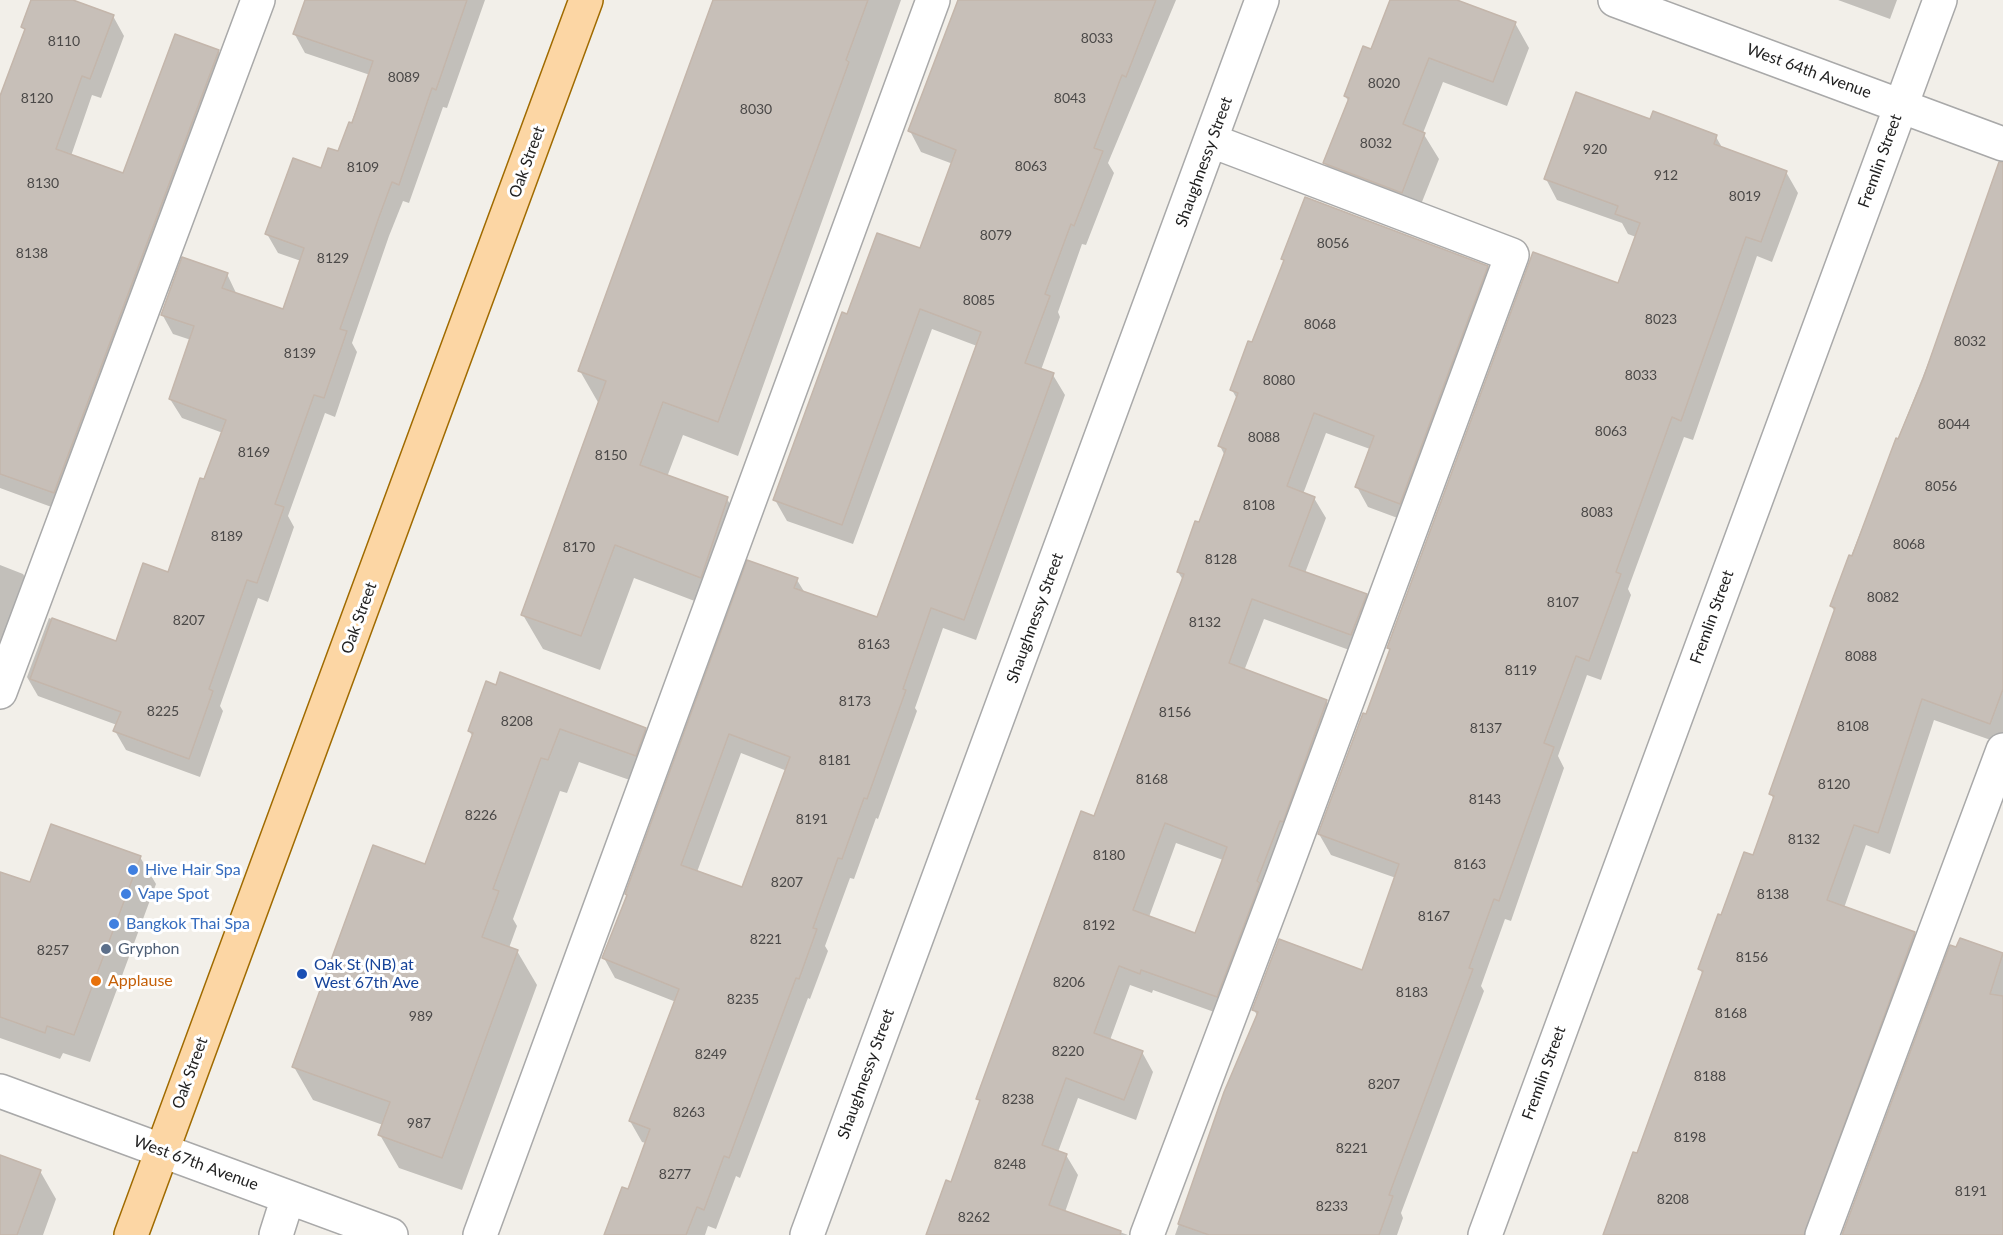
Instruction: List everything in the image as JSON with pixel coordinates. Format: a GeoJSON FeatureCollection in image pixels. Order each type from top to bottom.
{"type":"FeatureCollection","features":[{"type":"Feature","properties":{"kind":"main road","name":"Oak Street"},"geometry":{"type":"LineString","coordinates":[[131,1235],[586,0]]}},
{"type":"Feature","properties":{"kind":"street"},"geometry":{"type":"LineString","coordinates":[[0,692],[258,0]]}},
{"type":"Feature","properties":{"kind":"street"},"geometry":{"type":"LineString","coordinates":[[480,1235],[933,0]]}},
{"type":"Feature","properties":{"kind":"street","name":"Shaughnessy Street"},"geometry":{"type":"LineString","coordinates":[[807,1235],[1212,141],[1262,0]]}},
{"type":"Feature","properties":{"kind":"street","name":"West 64th Avenue"},"geometry":{"type":"LineString","coordinates":[[1615,0],[2003,144]]}},
{"type":"Feature","properties":{"kind":"street","name":"Fremlin Street"},"geometry":{"type":"LineString","coordinates":[[1485,1235],[1940,0]]}},
{"type":"Feature","properties":{"kind":"street"},"geometry":{"type":"LineString","coordinates":[[1147,1235],[1512,255],[1212,141]]}},
{"type":"Feature","properties":{"kind":"street"},"geometry":{"type":"LineString","coordinates":[[1822,1235],[2003,750]]}},
{"type":"Feature","properties":{"kind":"street","name":"West 67th Avenue"},"geometry":{"type":"LineString","coordinates":[[0,1091],[391,1235]]}},
{"type":"Feature","properties":{"kind":"street"},"geometry":{"type":"LineString","coordinates":[[276,1235],[288,1197]]}},
{"type":"Feature","properties":{"kind":"building"},"geometry":{"type":"Polygon","coordinates":[[[31,0],[73,0],[114,15],[90,79],[82,76],[56,149],[123,173],[175,34],[219,50],[54,493],[0,474],[0,96],[25,29],[21,27],[31,0]]]}},
{"type":"Feature","properties":{"kind":"building"},"geometry":{"type":"Polygon","coordinates":[[[305,0],[467,0],[436,90],[432,88],[399,185],[392,182],[379,217],[340,329],[347,331],[324,398],[314,395],[275,504],[284,507],[257,583],[247,580],[209,689],[213,691],[189,759],[113,731],[121,712],[30,679],[52,618],[116,641],[143,563],[168,572],[200,478],[204,479],[226,420],[169,399],[194,326],[161,315],[182,257],[228,273],[222,288],[283,309],[304,248],[265,234],[293,158],[321,168],[328,148],[338,151],[349,122],[352,123],[373,61],[293,34],[305,0]]]}},
{"type":"Feature","properties":{"kind":"building"},"geometry":{"type":"Polygon","coordinates":[[[713,0],[868,0],[846,60],[849,62],[718,422],[663,402],[640,465],[728,497],[701,578],[615,545],[581,636],[521,615],[606,381],[578,371],[713,0]]]}},
{"type":"Feature","properties":{"kind":"building"},"geometry":{"type":"Polygon","coordinates":[[[958,0],[1156,0],[1126,77],[1122,75],[1094,148],[1103,151],[1074,226],[1071,224],[1045,294],[1050,296],[1025,363],[1054,373],[964,620],[931,608],[903,689],[906,690],[867,799],[864,798],[842,859],[838,858],[813,928],[817,929],[799,979],[796,978],[729,1158],[724,1156],[704,1210],[697,1207],[686,1235],[604,1235],[622,1187],[628,1189],[650,1129],[629,1121],[679,989],[602,958],[627,895],[625,894],[747,560],[798,578],[794,588],[877,617],[981,332],[920,309],[842,525],[773,500],[842,312],[847,314],[877,233],[920,248],[956,150],[908,131],[958,0]],[[729,734],[681,865],[742,887],[790,757],[729,734]]]}},
{"type":"Feature","properties":{"kind":"building"},"geometry":{"type":"Polygon","coordinates":[[[1390,0],[1457,0],[1516,22],[1493,82],[1429,58],[1403,124],[1425,133],[1402,193],[1323,163],[1349,98],[1344,96],[1363,46],[1371,49],[1390,0]]]}},
{"type":"Feature","properties":{"kind":"building"},"geometry":{"type":"Polygon","coordinates":[[[1576,92],[1650,119],[1653,111],[1717,135],[1714,144],[1787,171],[1761,242],[1746,237],[1681,421],[1672,417],[1616,572],[1621,574],[1589,661],[1576,656],[1544,743],[1554,747],[1499,901],[1494,899],[1469,968],[1473,969],[1389,1195],[1393,1196],[1379,1235],[1209,1235],[1178,1224],[1224,1092],[1258,1012],[1252,1010],[1279,939],[1362,970],[1399,864],[1318,834],[1363,713],[1366,714],[1390,649],[1387,648],[1533,252],[1618,283],[1640,223],[1615,214],[1618,206],[1544,179],[1576,92]]]}},
{"type":"Feature","properties":{"kind":"building"},"geometry":{"type":"Polygon","coordinates":[[[1999,162],[2003,162],[2003,689],[1990,724],[1922,699],[1878,833],[1854,825],[1827,900],[1915,932],[1804,1235],[1603,1235],[1633,1152],[1637,1153],[1703,971],[1698,969],[1718,914],[1721,915],[1744,852],[1753,855],[1774,796],[1769,794],[1835,608],[1830,606],[1849,555],[1852,556],[1896,438],[1898,439],[1923,379],[1999,162]]]}},
{"type":"Feature","properties":{"kind":"building"},"geometry":{"type":"Polygon","coordinates":[[[1305,197],[1488,266],[1400,504],[1355,487],[1374,436],[1314,413],[1287,486],[1315,497],[1289,566],[1367,594],[1351,635],[1252,599],[1229,663],[1327,700],[1283,822],[1280,821],[1257,881],[1260,883],[1217,997],[1141,970],[1140,974],[1119,966],[1094,1033],[1143,1051],[1124,1100],[1066,1078],[1042,1145],[1067,1154],[1049,1205],[1121,1231],[1120,1235],[926,1235],[946,1180],[951,1182],[980,1100],[976,1099],[1081,811],[1094,816],[1184,574],[1177,572],[1195,521],[1199,522],[1226,449],[1218,446],[1238,393],[1230,390],[1248,341],[1252,342],[1284,260],[1281,259],[1305,197]],[[1165,823],[1133,910],[1195,933],[1227,847],[1165,823]]]}},
{"type":"Feature","properties":{"kind":"building"},"geometry":{"type":"Polygon","coordinates":[[[500,672],[646,728],[636,756],[560,729],[548,760],[541,758],[493,889],[499,891],[482,937],[518,950],[442,1158],[378,1135],[390,1102],[292,1067],[373,845],[425,864],[473,733],[468,731],[486,681],[496,685],[500,672]]]}},
{"type":"Feature","properties":{"kind":"building"},"geometry":{"type":"Polygon","coordinates":[[[51,824],[141,856],[74,1035],[47,1026],[45,1033],[0,1017],[0,872],[30,882],[51,824]]]}},
{"type":"Feature","properties":{"kind":"building"},"geometry":{"type":"Polygon","coordinates":[[[1960,938],[2003,953],[1990,994],[2003,996],[2003,1235],[1842,1235],[1950,945],[1956,947],[1960,938]]]}},
{"type":"Feature","properties":{"kind":"building"},"geometry":{"type":"Polygon","coordinates":[[[0,1155],[41,1170],[17,1235],[0,1235],[0,1155]]]}},
{"type":"Feature","properties":{"kind":"place","name":"Hive Hair Spa"},"geometry":{"type":"Point","coordinates":[133,870]}},
{"type":"Feature","properties":{"kind":"place","name":"Vape Spot"},"geometry":{"type":"Point","coordinates":[126,894]}},
{"type":"Feature","properties":{"kind":"place","name":"Bangkok Thai Spa"},"geometry":{"type":"Point","coordinates":[114,924]}},
{"type":"Feature","properties":{"kind":"place","name":"Gryphon"},"geometry":{"type":"Point","coordinates":[106,949]}},
{"type":"Feature","properties":{"kind":"place","name":"Oak St (NB) at West 67th Ave"},"geometry":{"type":"Point","coordinates":[302,974]}},
{"type":"Feature","properties":{"kind":"place","name":"Applause"},"geometry":{"type":"Point","coordinates":[96,981]}}]}
